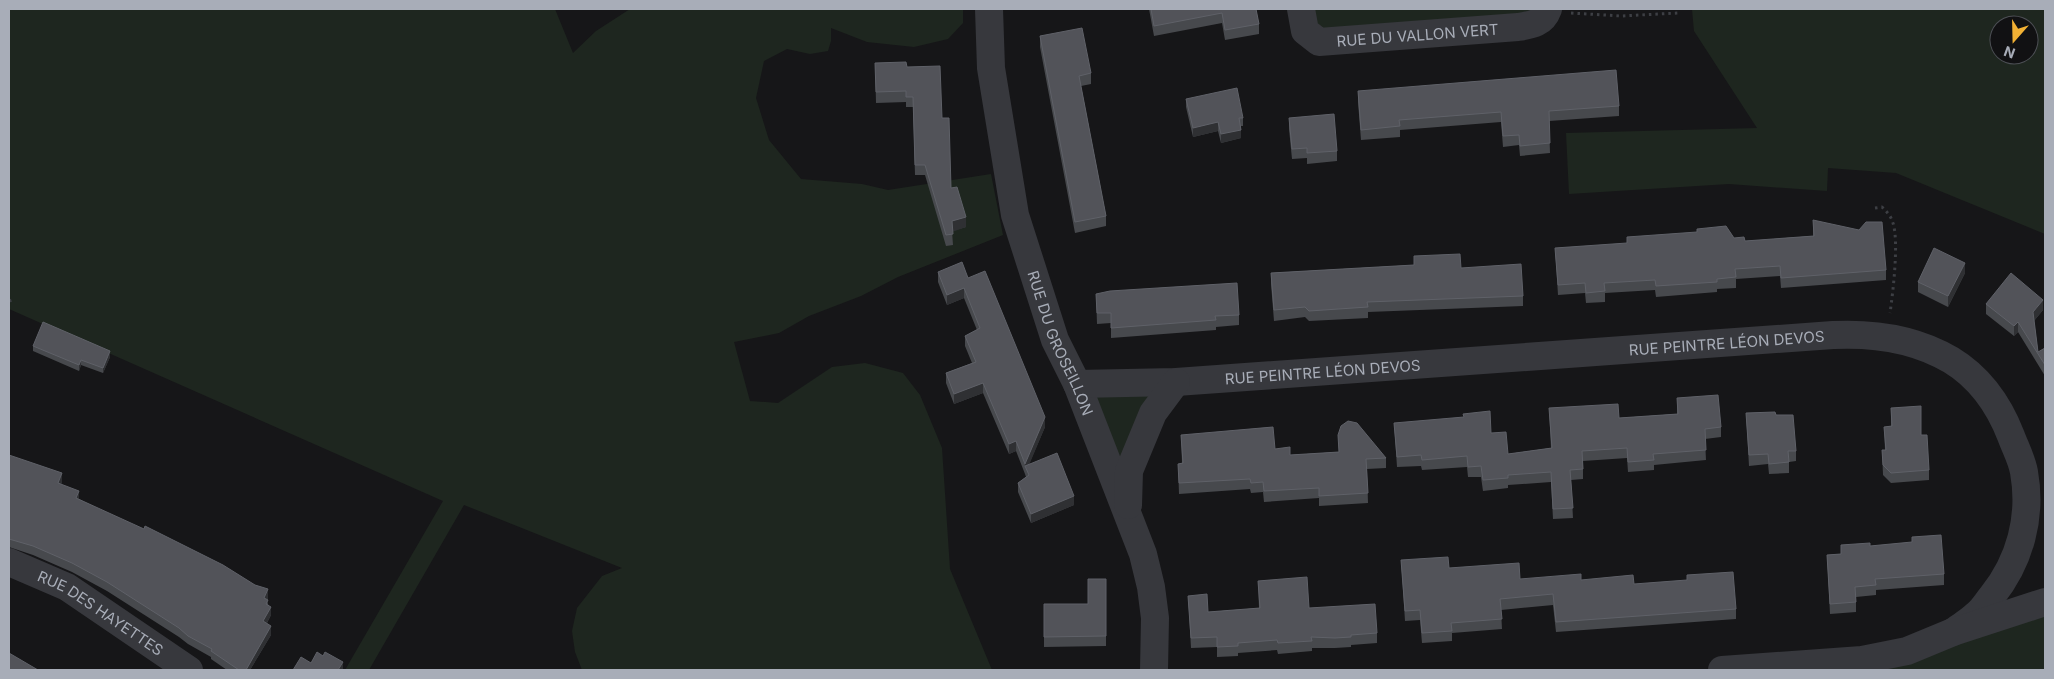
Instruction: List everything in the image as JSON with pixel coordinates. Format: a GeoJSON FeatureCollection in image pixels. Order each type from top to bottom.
{"type":"FeatureCollection","features":[{"type":"Feature","properties":{"kind":"street","name":"RUE DU GROSEILLON"},"geometry":{"type":"LineString","coordinates":[[989,9],[991,68],[1015,215],[1055,340],[1077,384],[1143,554],[1151,587],[1155,626],[1154,670]]}},
{"type":"Feature","properties":{"kind":"street","name":"RUE DU VALLON VERT"},"geometry":{"type":"LineString","coordinates":[[1302,9],[1305,30],[1319,42],[1534,25],[1545,17],[1559,11]]}},
{"type":"Feature","properties":{"kind":"street","name":"RUE PEINTRE LÉON DEVOS"},"geometry":{"type":"LineString","coordinates":[[1077,384],[1176,382],[1823,336],[1861,334],[1886,336],[1931,350],[1951,360],[1973,377],[1991,398],[2006,422],[2024,470],[2027,497],[2025,523],[2018,552],[2005,580],[1989,600],[1978,613],[1953,632]]}},
{"type":"Feature","properties":{"kind":"street"},"geometry":{"type":"LineString","coordinates":[[1128,514],[1129,471],[1153,413],[1176,382]]}},
{"type":"Feature","properties":{"kind":"street","name":"RUE DES HAYETTES"},"geometry":{"type":"LineString","coordinates":[[9,562],[67,587],[190,670]]}},
{"type":"Feature","properties":{"kind":"street"},"geometry":{"type":"LineString","coordinates":[[1722,670],[1862,660],[1907,651],[1953,632],[2045,602]]}},
{"type":"Feature","properties":{"kind":"path"},"geometry":{"type":"LineString","coordinates":[[1559,11],[1622,16],[1678,13]]}},
{"type":"Feature","properties":{"kind":"path"},"geometry":{"type":"LineString","coordinates":[[1875,208],[1882,208],[1890,216],[1894,224],[1896,240],[1886,336]]}},
{"type":"Feature","properties":{"kind":"path"},"geometry":{"type":"LineString","coordinates":[[9,301],[14,299]]}},
{"type":"Feature","properties":{"kind":"shaded area"},"geometry":{"type":"Polygon","coordinates":[[[9,9],[555,9],[573,53],[596,31],[630,9],[963,9],[963,23],[948,39],[914,47],[867,42],[831,28],[831,41],[828,51],[810,54],[787,49],[764,61],[756,98],[769,140],[801,179],[862,184],[888,190],[991,174],[1003,235],[898,277],[861,296],[809,316],[779,333],[734,342],[750,401],[778,403],[832,367],[865,363],[903,373],[920,395],[942,448],[950,569],[992,670],[582,670],[575,652],[572,631],[577,608],[602,576],[622,568],[464,505],[369,670],[345,670],[443,501],[9,309],[9,9]]]}},
{"type":"Feature","properties":{"kind":"shaded area"},"geometry":{"type":"Polygon","coordinates":[[[1301,9],[1548,9],[1319,42],[1301,9]]]}},
{"type":"Feature","properties":{"kind":"shaded area"},"geometry":{"type":"Polygon","coordinates":[[[1692,9],[2045,9],[2045,234],[1896,173],[1828,168],[1827,191],[1729,184],[1569,194],[1566,133],[1757,128],[1694,31],[1692,9]]]}},
{"type":"Feature","properties":{"kind":"shaded area"},"geometry":{"type":"Polygon","coordinates":[[[1098,393],[1144,394],[1152,397],[1126,468],[1090,401],[1098,393]]]}},
{"type":"Feature","properties":{"kind":"shaded area"},"geometry":{"type":"Polygon","coordinates":[[[2045,602],[2045,670],[1787,670],[2045,602]]]}},
{"type":"Feature","properties":{"kind":"building"},"geometry":{"type":"Polygon","coordinates":[[[1151,9],[1256,9],[1259,24],[1225,30],[1222,13],[1154,26],[1151,9]]]}},
{"type":"Feature","properties":{"kind":"building"},"geometry":{"type":"Polygon","coordinates":[[[1082,28],[1091,73],[1079,76],[1106,216],[1075,222],[1040,36],[1082,28]]]}},
{"type":"Feature","properties":{"kind":"building"},"geometry":{"type":"Polygon","coordinates":[[[906,62],[907,67],[940,66],[942,118],[949,118],[951,188],[957,187],[966,217],[952,221],[953,234],[946,235],[925,165],[915,165],[913,97],[906,97],[906,91],[876,92],[875,63],[906,62]]]}},
{"type":"Feature","properties":{"kind":"building"},"geometry":{"type":"Polygon","coordinates":[[[1616,70],[1619,106],[1549,111],[1550,143],[1520,146],[1519,135],[1503,136],[1501,112],[1399,120],[1400,126],[1361,130],[1358,91],[1616,70]]]}},
{"type":"Feature","properties":{"kind":"building"},"geometry":{"type":"Polygon","coordinates":[[[1237,88],[1243,118],[1239,118],[1241,130],[1221,134],[1218,122],[1193,128],[1186,99],[1237,88]]]}},
{"type":"Feature","properties":{"kind":"building"},"geometry":{"type":"Polygon","coordinates":[[[1334,114],[1337,151],[1307,153],[1307,148],[1292,149],[1289,118],[1334,114]]]}},
{"type":"Feature","properties":{"kind":"building"},"geometry":{"type":"Polygon","coordinates":[[[1813,220],[1859,230],[1866,222],[1882,222],[1886,270],[1781,278],[1780,266],[1735,269],[1736,277],[1717,279],[1717,282],[1656,286],[1655,280],[1604,283],[1605,291],[1586,293],[1585,283],[1558,285],[1555,248],[1627,243],[1627,237],[1697,232],[1697,229],[1726,226],[1734,238],[1744,237],[1745,241],[1814,236],[1813,220]]]}},
{"type":"Feature","properties":{"kind":"building"},"geometry":{"type":"Polygon","coordinates":[[[1934,248],[1965,263],[1948,296],[1918,282],[1934,248]]]}},
{"type":"Feature","properties":{"kind":"building"},"geometry":{"type":"Polygon","coordinates":[[[1460,254],[1461,268],[1521,264],[1523,296],[1367,302],[1368,307],[1309,311],[1305,307],[1274,310],[1271,273],[1414,265],[1414,256],[1460,254]]]}},
{"type":"Feature","properties":{"kind":"building"},"geometry":{"type":"Polygon","coordinates":[[[962,262],[968,278],[985,271],[1045,417],[1025,464],[1016,441],[1009,444],[983,383],[954,394],[946,373],[976,362],[965,336],[980,328],[964,288],[947,295],[938,272],[962,262]]]}},
{"type":"Feature","properties":{"kind":"building"},"geometry":{"type":"Polygon","coordinates":[[[2011,273],[2043,300],[2033,312],[2038,352],[2045,348],[2045,365],[2018,322],[2014,326],[1986,304],[2011,273]]]}},
{"type":"Feature","properties":{"kind":"building"},"geometry":{"type":"Polygon","coordinates":[[[1237,283],[1239,315],[1215,316],[1216,320],[1111,328],[1111,313],[1097,313],[1096,294],[1110,291],[1237,283]]]}},
{"type":"Feature","properties":{"kind":"building"},"geometry":{"type":"Polygon","coordinates":[[[43,322],[110,351],[103,368],[81,360],[79,365],[33,346],[43,322]]]}},
{"type":"Feature","properties":{"kind":"building"},"geometry":{"type":"Polygon","coordinates":[[[1718,395],[1721,427],[1705,429],[1706,450],[1653,454],[1654,460],[1628,462],[1627,448],[1582,451],[1583,469],[1570,470],[1573,508],[1553,509],[1551,472],[1508,475],[1508,478],[1483,480],[1481,466],[1468,467],[1467,456],[1422,460],[1421,455],[1397,457],[1394,423],[1464,417],[1463,414],[1490,411],[1491,433],[1506,432],[1508,454],[1552,448],[1549,408],[1618,404],[1619,418],[1678,414],[1677,398],[1718,395]]]}},
{"type":"Feature","properties":{"kind":"building"},"geometry":{"type":"Polygon","coordinates":[[[1921,406],[1921,435],[1927,435],[1929,470],[1891,473],[1883,465],[1882,450],[1886,450],[1884,427],[1892,426],[1891,408],[1921,406]]]}},
{"type":"Feature","properties":{"kind":"building"},"geometry":{"type":"Polygon","coordinates":[[[1775,412],[1776,415],[1793,415],[1796,451],[1788,451],[1789,462],[1769,464],[1768,454],[1749,455],[1746,413],[1775,412]]]}},
{"type":"Feature","properties":{"kind":"building"},"geometry":{"type":"Polygon","coordinates":[[[1348,421],[1357,423],[1386,458],[1366,459],[1368,493],[1319,496],[1319,488],[1264,491],[1263,482],[1251,483],[1250,479],[1179,483],[1178,464],[1183,463],[1181,435],[1273,427],[1275,449],[1290,447],[1290,455],[1339,452],[1338,435],[1341,426],[1348,421]]]}},
{"type":"Feature","properties":{"kind":"building"},"geometry":{"type":"Polygon","coordinates":[[[1057,453],[1074,496],[1031,514],[1018,483],[1029,475],[1025,466],[1057,453]]]}},
{"type":"Feature","properties":{"kind":"building"},"geometry":{"type":"Polygon","coordinates":[[[9,455],[62,473],[58,483],[79,491],[76,498],[144,529],[145,526],[223,565],[255,585],[268,589],[264,598],[268,600],[266,604],[271,607],[263,621],[271,626],[246,670],[239,670],[211,651],[212,649],[188,636],[179,628],[107,582],[72,563],[33,546],[9,539],[9,455]]]}},
{"type":"Feature","properties":{"kind":"building"},"geometry":{"type":"Polygon","coordinates":[[[1941,535],[1944,574],[1875,579],[1876,585],[1855,587],[1856,602],[1830,604],[1827,555],[1841,554],[1841,545],[1870,543],[1870,546],[1912,542],[1912,537],[1941,535]]]}},
{"type":"Feature","properties":{"kind":"building"},"geometry":{"type":"Polygon","coordinates":[[[1448,557],[1449,568],[1519,563],[1520,579],[1581,574],[1581,580],[1633,575],[1634,584],[1687,580],[1687,575],[1733,572],[1736,609],[1556,622],[1553,594],[1500,599],[1502,619],[1451,623],[1452,631],[1422,633],[1420,610],[1405,611],[1401,560],[1448,557]]]}},
{"type":"Feature","properties":{"kind":"building"},"geometry":{"type":"Polygon","coordinates":[[[1307,577],[1309,608],[1375,604],[1377,633],[1335,638],[1311,637],[1312,641],[1278,643],[1277,640],[1238,643],[1238,646],[1217,647],[1217,637],[1191,638],[1188,596],[1207,594],[1208,612],[1260,608],[1258,581],[1307,577]]]}},
{"type":"Feature","properties":{"kind":"building"},"geometry":{"type":"Polygon","coordinates":[[[1088,579],[1106,579],[1106,636],[1044,637],[1044,604],[1088,604],[1088,579]]]}},
{"type":"Feature","properties":{"kind":"building"},"geometry":{"type":"Polygon","coordinates":[[[317,652],[323,656],[325,652],[343,662],[338,670],[293,670],[301,657],[311,663],[317,652]]]}},
{"type":"Feature","properties":{"kind":"building"},"geometry":{"type":"Polygon","coordinates":[[[9,653],[38,670],[9,670],[9,653]]]}}]}
